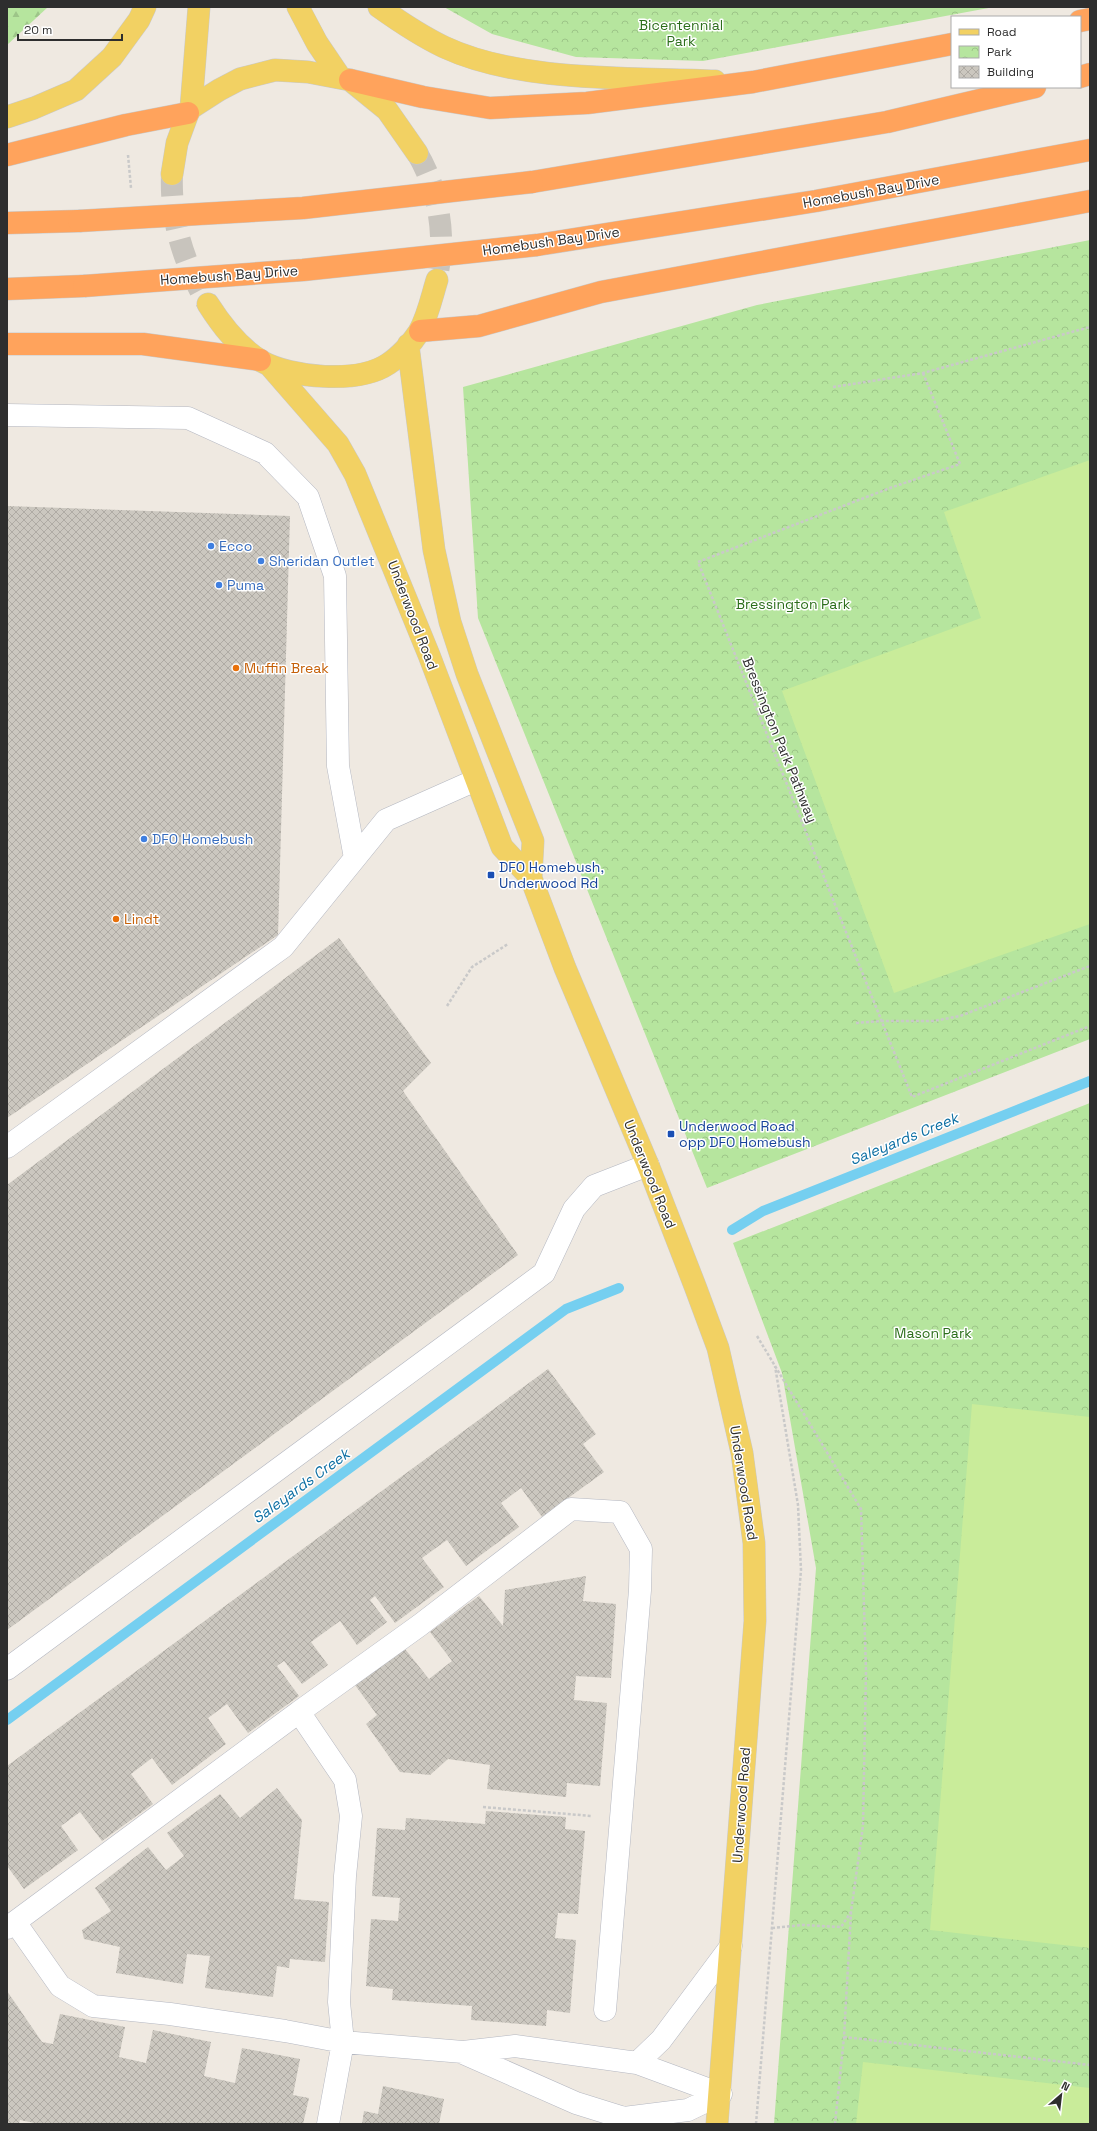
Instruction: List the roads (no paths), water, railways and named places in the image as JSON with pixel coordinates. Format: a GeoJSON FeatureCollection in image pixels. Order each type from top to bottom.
{"type":"FeatureCollection","features":[{"type":"Feature","properties":{"kind":"highway"},"geometry":{"type":"LineString","coordinates":[[345,79],[423,97],[490,108],[588,103],[753,82],[951,44]]}},
{"type":"Feature","properties":{"kind":"highway"},"geometry":{"type":"LineString","coordinates":[[7,223],[79,221],[303,208],[532,182],[887,122],[1031,88]]}},
{"type":"Feature","properties":{"kind":"highway"},"geometry":{"type":"LineString","coordinates":[[7,155],[190,110]]}},
{"type":"Feature","properties":{"kind":"highway","name":"Homebush Bay Drive"},"geometry":{"type":"LineString","coordinates":[[7,289],[84,286],[303,270],[537,245],[816,201],[1090,150]]}},
{"type":"Feature","properties":{"kind":"highway"},"geometry":{"type":"LineString","coordinates":[[414,338],[479,326],[601,292],[1090,201]]}},
{"type":"Feature","properties":{"kind":"highway"},"geometry":{"type":"LineString","coordinates":[[7,344],[143,344],[265,363]]}},
{"type":"Feature","properties":{"kind":"main road"},"geometry":{"type":"LineString","coordinates":[[7,117],[34,108],[76,90],[112,57],[139,20],[145,7]]}},
{"type":"Feature","properties":{"kind":"main road"},"geometry":{"type":"LineString","coordinates":[[172,174],[177,143],[190,110],[199,7]]}},
{"type":"Feature","properties":{"kind":"main road"},"geometry":{"type":"LineString","coordinates":[[298,7],[317,43],[345,79],[386,110],[417,153]]}},
{"type":"Feature","properties":{"kind":"main road"},"geometry":{"type":"LineString","coordinates":[[379,7],[402,23],[444,47],[492,63],[521,69],[579,75],[753,82]]}},
{"type":"Feature","properties":{"kind":"main road"},"geometry":{"type":"LineString","coordinates":[[190,110],[218,90],[240,79],[258,73],[292,70],[345,79]]}},
{"type":"Feature","properties":{"kind":"main road"},"geometry":{"type":"LineString","coordinates":[[208,304],[234,339],[265,363],[296,373],[325,377],[351,375],[368,372],[387,364],[414,338],[437,280]]}},
{"type":"Feature","properties":{"kind":"main road","name":"Underwood Road"},"geometry":{"type":"LineString","coordinates":[[414,338],[416,420],[437,564],[450,622],[467,674],[532,841],[531,878],[565,968],[648,1165],[718,1348],[742,1453],[754,1543],[755,1621],[721,2094],[717,2124]]}},
{"type":"Feature","properties":{"kind":"main road","name":"Underwood Road"},"geometry":{"type":"LineString","coordinates":[[265,363],[338,444],[355,474],[428,655],[502,847],[531,878]]}},
{"type":"Feature","properties":{"kind":"lane"},"geometry":{"type":"LineString","coordinates":[[7,415],[188,418],[265,452],[308,497],[334,576],[338,766],[355,858]]}},
{"type":"Feature","properties":{"kind":"lane"},"geometry":{"type":"LineString","coordinates":[[7,1147],[283,947],[386,820],[476,780]]}},
{"type":"Feature","properties":{"kind":"lane"},"geometry":{"type":"LineString","coordinates":[[7,1669],[544,1273],[574,1209],[594,1186],[648,1165]]}},
{"type":"Feature","properties":{"kind":"lane"},"geometry":{"type":"LineString","coordinates":[[605,2010],[640,1590],[641,1550],[620,1512],[571,1509],[420,1625],[299,1712],[11,1925],[60,1986],[93,2006],[239,2024],[343,2042],[463,2052],[515,2046],[637,2063],[721,2094]]}},
{"type":"Feature","properties":{"kind":"lane"},"geometry":{"type":"LineString","coordinates":[[299,1712],[345,1780],[351,1816],[345,1876],[339,2002],[343,2042],[328,2124]]}},
{"type":"Feature","properties":{"kind":"lane"},"geometry":{"type":"LineString","coordinates":[[637,2063],[661,2040],[731,1946]]}},
{"type":"Feature","properties":{"kind":"lane"},"geometry":{"type":"LineString","coordinates":[[463,2052],[576,2103],[627,2121],[688,2110],[721,2094]]}},
{"type":"Feature","properties":{"kind":"waterway","name":"Saleyards Creek"},"geometry":{"type":"LineString","coordinates":[[732,1230],[763,1211],[1090,1081]]}},
{"type":"Feature","properties":{"kind":"waterway","name":"Saleyards Creek"},"geometry":{"type":"LineString","coordinates":[[7,1720],[566,1309],[619,1288]]}},
{"type":"Feature","properties":{"kind":"tunnel"},"geometry":{"type":"LineString","coordinates":[[417,153],[428,174],[440,222],[441,254],[437,280]]}},
{"type":"Feature","properties":{"kind":"tunnel"},"geometry":{"type":"LineString","coordinates":[[172,174],[173,208],[180,242],[192,274],[208,304]]}},
{"type":"Feature","properties":{"kind":"place","name":"Ecco"},"geometry":{"type":"Point","coordinates":[211,546]}},
{"type":"Feature","properties":{"kind":"place","name":"Sheridan Outlet"},"geometry":{"type":"Point","coordinates":[261,561]}},
{"type":"Feature","properties":{"kind":"place","name":"Puma"},"geometry":{"type":"Point","coordinates":[219,585]}},
{"type":"Feature","properties":{"kind":"place","name":"Muffin Break"},"geometry":{"type":"Point","coordinates":[236,668]}},
{"type":"Feature","properties":{"kind":"place","name":"DFO Homebush"},"geometry":{"type":"Point","coordinates":[144,839]}},
{"type":"Feature","properties":{"kind":"place","name":"DFO Homebush, Underwood Rd"},"geometry":{"type":"Point","coordinates":[491,875]}},
{"type":"Feature","properties":{"kind":"place","name":"Lindt"},"geometry":{"type":"Point","coordinates":[116,919]}},
{"type":"Feature","properties":{"kind":"place","name":"Underwood Road opp DFO Homebush"},"geometry":{"type":"Point","coordinates":[671,1134]}},
{"type":"Feature","properties":{"kind":"park label","name":"Bicentennial Park"},"geometry":{"type":"Point","coordinates":[681,34]}},
{"type":"Feature","properties":{"kind":"park label","name":"Bressington Park"},"geometry":{"type":"Point","coordinates":[793,604]}},
{"type":"Feature","properties":{"kind":"park label","name":"Mason Park"},"geometry":{"type":"Point","coordinates":[933,1333]}}]}
